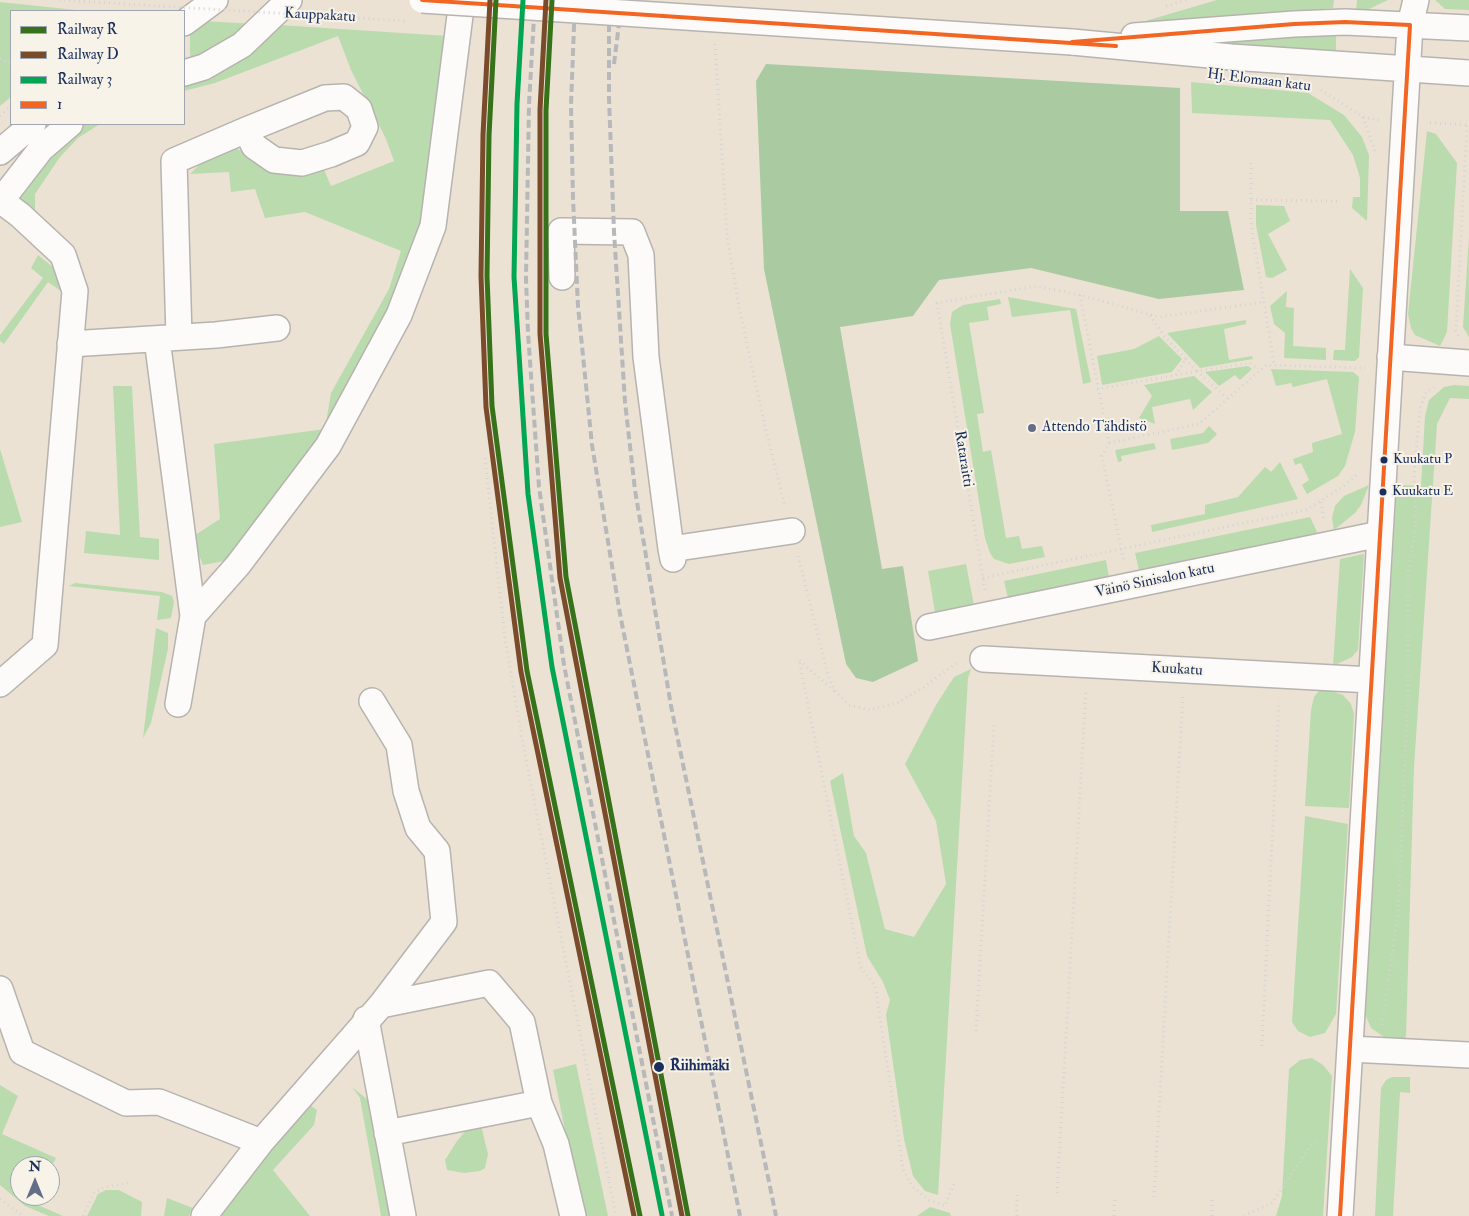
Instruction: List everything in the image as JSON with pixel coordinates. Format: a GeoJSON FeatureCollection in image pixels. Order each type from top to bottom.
{"type":"FeatureCollection","features":[{"type":"Feature","properties":{"kind":"street"},"geometry":{"type":"LineString","coordinates":[[185,22],[215,0]]}},
{"type":"Feature","properties":{"kind":"street"},"geometry":{"type":"LineString","coordinates":[[185,73],[204,67],[242,45],[289,0]]}},
{"type":"Feature","properties":{"kind":"street","name":"Hj. Elomaan katu"},"geometry":{"type":"LineString","coordinates":[[422,0],[1072,42],[1231,57],[1469,73]]}},
{"type":"Feature","properties":{"kind":"street"},"geometry":{"type":"LineString","coordinates":[[193,616],[238,565],[328,446],[399,315],[433,226],[462,0]]}},
{"type":"Feature","properties":{"kind":"street"},"geometry":{"type":"LineString","coordinates":[[1340,1216],[1410,25],[1416,0]]}},
{"type":"Feature","properties":{"kind":"street","name":"Hj. Elomaan katu"},"geometry":{"type":"LineString","coordinates":[[1072,42],[1294,24],[1345,22],[1469,28]]}},
{"type":"Feature","properties":{"kind":"street"},"geometry":{"type":"LineString","coordinates":[[0,152],[32,125]]}},
{"type":"Feature","properties":{"kind":"street"},"geometry":{"type":"LineString","coordinates":[[0,684],[45,645],[75,291],[63,256],[20,215],[0,201],[40,149],[69,125]]}},
{"type":"Feature","properties":{"kind":"street"},"geometry":{"type":"LineString","coordinates":[[178,704],[193,616],[168,338],[174,161],[246,130]]}},
{"type":"Feature","properties":{"kind":"street"},"geometry":{"type":"LineString","coordinates":[[562,277],[561,231],[632,232],[641,255],[646,357],[672,554],[792,531]]}},
{"type":"Feature","properties":{"kind":"street"},"geometry":{"type":"LineString","coordinates":[[70,344],[168,338],[276,328]]}},
{"type":"Feature","properties":{"kind":"street"},"geometry":{"type":"LineString","coordinates":[[1390,357],[1465,353]]}},
{"type":"Feature","properties":{"kind":"street","name":"Väinö Sinisalon katu"},"geometry":{"type":"LineString","coordinates":[[928,628],[1380,534]]}},
{"type":"Feature","properties":{"kind":"street","name":"Kuukatu"},"geometry":{"type":"LineString","coordinates":[[983,659],[1371,680]]}},
{"type":"Feature","properties":{"kind":"street"},"geometry":{"type":"LineString","coordinates":[[204,1216],[261,1142],[373,1012],[444,922],[437,851],[418,828],[406,791],[399,745],[372,701]]}},
{"type":"Feature","properties":{"kind":"street"},"geometry":{"type":"LineString","coordinates":[[373,1012],[489,983],[522,1022],[539,1103],[556,1144],[573,1216]]}},
{"type":"Feature","properties":{"kind":"street"},"geometry":{"type":"LineString","coordinates":[[0,989],[22,1052],[126,1103],[159,1102],[261,1142]]}},
{"type":"Feature","properties":{"kind":"street"},"geometry":{"type":"LineString","coordinates":[[373,1012],[387,1133],[403,1216]]}},
{"type":"Feature","properties":{"kind":"street"},"geometry":{"type":"LineString","coordinates":[[1350,1050],[1469,1055]]}},
{"type":"Feature","properties":{"kind":"street"},"geometry":{"type":"LineString","coordinates":[[387,1133],[539,1103]]}},
{"type":"Feature","properties":{"kind":"path","name":"Kauppakatu"},"geometry":{"type":"LineString","coordinates":[[59,0],[410,22]]}},
{"type":"Feature","properties":{"kind":"path"},"geometry":{"type":"LineString","coordinates":[[714,38],[727,236],[740,312],[766,431],[835,691]]}},
{"type":"Feature","properties":{"kind":"path","name":"Hj. Elomaan katu"},"geometry":{"type":"LineString","coordinates":[[1316,87],[1363,117],[1376,120],[1468,125]]}},
{"type":"Feature","properties":{"kind":"path"},"geometry":{"type":"LineString","coordinates":[[0,116],[10,106]]}},
{"type":"Feature","properties":{"kind":"path"},"geometry":{"type":"LineString","coordinates":[[1465,353],[1456,331],[1468,125]]}},
{"type":"Feature","properties":{"kind":"path"},"geometry":{"type":"LineString","coordinates":[[1251,163],[1251,225],[1274,364]]}},
{"type":"Feature","properties":{"kind":"path"},"geometry":{"type":"LineString","coordinates":[[1465,164],[1469,166]]}},
{"type":"Feature","properties":{"kind":"path"},"geometry":{"type":"LineString","coordinates":[[1251,200],[1339,201]]}},
{"type":"Feature","properties":{"kind":"path","name":"Rataraitti"},"geometry":{"type":"LineString","coordinates":[[989,615],[937,303],[1036,286],[1080,295]]}},
{"type":"Feature","properties":{"kind":"path"},"geometry":{"type":"LineString","coordinates":[[1122,549],[1102,456],[1108,442],[1080,295],[1159,317],[1264,302]]}},
{"type":"Feature","properties":{"kind":"path"},"geometry":{"type":"LineString","coordinates":[[1149,314],[1164,336],[1196,371],[1227,398]]}},
{"type":"Feature","properties":{"kind":"path"},"geometry":{"type":"LineString","coordinates":[[1176,375],[1186,359]]}},
{"type":"Feature","properties":{"kind":"path"},"geometry":{"type":"LineString","coordinates":[[1098,389],[1250,363],[1258,369]]}},
{"type":"Feature","properties":{"kind":"path"},"geometry":{"type":"LineString","coordinates":[[1108,442],[1199,424],[1258,369],[1266,365],[1366,368]]}},
{"type":"Feature","properties":{"kind":"path"},"geometry":{"type":"LineString","coordinates":[[1378,1051],[1398,914],[1408,692],[1408,574],[1416,526],[1414,476],[1420,408],[1426,392],[1438,384]]}},
{"type":"Feature","properties":{"kind":"path"},"geometry":{"type":"LineString","coordinates":[[485,458],[496,569],[521,730],[616,1216]]}},
{"type":"Feature","properties":{"kind":"path"},"geometry":{"type":"LineString","coordinates":[[983,578],[1306,510],[1344,486],[1357,473],[1414,476]]}},
{"type":"Feature","properties":{"kind":"path"},"geometry":{"type":"LineString","coordinates":[[954,1183],[945,1206],[928,1200],[912,1186],[903,1169],[875,985],[861,968],[800,660],[849,705],[870,710],[898,703],[924,688],[963,659],[983,659]]}},
{"type":"Feature","properties":{"kind":"path"},"geometry":{"type":"LineString","coordinates":[[1057,1194],[1086,681]]}},
{"type":"Feature","properties":{"kind":"path"},"geometry":{"type":"LineString","coordinates":[[1154,1197],[1184,686]]}},
{"type":"Feature","properties":{"kind":"path"},"geometry":{"type":"LineString","coordinates":[[1262,1046],[1280,704],[1278,696]]}},
{"type":"Feature","properties":{"kind":"path"},"geometry":{"type":"LineString","coordinates":[[976,1031],[994,724]]}},
{"type":"Feature","properties":{"kind":"path"},"geometry":{"type":"LineString","coordinates":[[1244,1216],[1272,1203],[1308,1149],[1347,1112]]}},
{"type":"Feature","properties":{"kind":"path"},"geometry":{"type":"LineString","coordinates":[[83,1216],[94,1193],[106,1186],[128,1183]]}},
{"type":"Feature","properties":{"kind":"path"},"geometry":{"type":"LineString","coordinates":[[1017,1192],[1017,1216]]}},
{"type":"Feature","properties":{"kind":"path"},"geometry":{"type":"LineString","coordinates":[[1114,1196],[1114,1216]]}},
{"type":"Feature","properties":{"kind":"path"},"geometry":{"type":"LineString","coordinates":[[0,1199],[23,1216]]}},
{"type":"Feature","properties":{"kind":"path"},"geometry":{"type":"LineString","coordinates":[[1212,1200],[1212,1216]]}},
{"type":"Feature","properties":{"kind":"green space"},"geometry":{"type":"Polygon","coordinates":[[[1217,0],[1334,0],[1333,8],[1153,25],[1142,22],[1217,0]]]}},
{"type":"Feature","properties":{"kind":"green space"},"geometry":{"type":"Polygon","coordinates":[[[1357,0],[1388,0],[1369,9],[1356,10],[1357,0]]]}},
{"type":"Feature","properties":{"kind":"green space"},"geometry":{"type":"Polygon","coordinates":[[[1435,0],[1469,0],[1469,10],[1445,9],[1435,0]]]}},
{"type":"Feature","properties":{"kind":"green space"},"geometry":{"type":"Polygon","coordinates":[[[0,2],[76,10],[10,10],[10,98],[0,106],[0,2]]]}},
{"type":"Feature","properties":{"kind":"green space"},"geometry":{"type":"Polygon","coordinates":[[[202,21],[257,24],[194,59],[190,55],[190,35],[193,28],[202,21]]]}},
{"type":"Feature","properties":{"kind":"green space"},"geometry":{"type":"Polygon","coordinates":[[[279,25],[448,36],[429,225],[395,297],[325,429],[331,393],[389,289],[401,251],[305,212],[265,218],[255,189],[231,192],[229,172],[190,174],[206,158],[236,148],[262,165],[322,165],[331,186],[394,161],[386,139],[351,70],[338,36],[215,83],[185,91],[185,82],[279,25]]]}},
{"type":"Feature","properties":{"kind":"green space"},"geometry":{"type":"Polygon","coordinates":[[[1297,34],[1336,35],[1336,51],[1228,45],[1223,44],[1222,40],[1297,34]]]}},
{"type":"Feature","properties":{"kind":"green space"},"geometry":{"type":"Polygon","coordinates":[[[766,64],[1180,88],[1180,211],[1228,211],[1244,290],[1159,299],[1031,268],[939,280],[913,316],[840,327],[882,569],[903,566],[918,661],[873,682],[856,678],[846,664],[764,269],[756,81],[766,64]]]}},
{"type":"Feature","properties":{"kind":"green space"},"geometry":{"type":"Polygon","coordinates":[[[1191,82],[1308,93],[1344,115],[1362,137],[1369,155],[1367,221],[1352,208],[1353,197],[1360,197],[1360,178],[1353,155],[1330,120],[1192,113],[1191,82]]]}},
{"type":"Feature","properties":{"kind":"green space"},"geometry":{"type":"Polygon","coordinates":[[[84,125],[98,125],[78,138],[60,157],[35,194],[35,212],[22,203],[20,192],[42,162],[75,130],[84,125]]]}},
{"type":"Feature","properties":{"kind":"green space"},"geometry":{"type":"Polygon","coordinates":[[[1427,131],[1436,134],[1457,163],[1447,332],[1440,346],[1415,335],[1411,328],[1408,314],[1427,131]]]}},
{"type":"Feature","properties":{"kind":"green space"},"geometry":{"type":"Polygon","coordinates":[[[1256,205],[1284,206],[1290,221],[1268,234],[1287,270],[1272,278],[1266,277],[1256,225],[1256,205]]]}},
{"type":"Feature","properties":{"kind":"green space"},"geometry":{"type":"Polygon","coordinates":[[[1469,237],[1469,337],[1463,327],[1469,237]]]}},
{"type":"Feature","properties":{"kind":"green space"},"geometry":{"type":"Polygon","coordinates":[[[38,255],[59,272],[65,285],[61,291],[48,282],[4,344],[0,341],[0,335],[43,278],[31,268],[38,255]]]}},
{"type":"Feature","properties":{"kind":"green space"},"geometry":{"type":"Polygon","coordinates":[[[1350,269],[1363,288],[1359,357],[1355,361],[1333,360],[1334,350],[1345,350],[1350,269]]]}},
{"type":"Feature","properties":{"kind":"green space"},"geometry":{"type":"Polygon","coordinates":[[[1287,291],[1286,307],[1294,308],[1293,346],[1326,348],[1326,360],[1284,358],[1285,333],[1274,324],[1270,306],[1287,291]]]}},
{"type":"Feature","properties":{"kind":"green space"},"geometry":{"type":"Polygon","coordinates":[[[1008,297],[1076,309],[1091,382],[1083,384],[1070,310],[1012,317],[1008,297]]]}},
{"type":"Feature","properties":{"kind":"green space"},"geometry":{"type":"Polygon","coordinates":[[[1000,299],[1001,304],[987,307],[989,320],[969,323],[984,413],[977,414],[983,452],[991,450],[1006,538],[1019,536],[1022,549],[1042,546],[1045,557],[1009,564],[994,559],[985,538],[950,324],[952,312],[963,305],[1000,299]]]}},
{"type":"Feature","properties":{"kind":"green space"},"geometry":{"type":"Polygon","coordinates":[[[1246,320],[1246,324],[1224,329],[1229,360],[1252,356],[1253,359],[1200,368],[1167,333],[1246,320]]]}},
{"type":"Feature","properties":{"kind":"green space"},"geometry":{"type":"Polygon","coordinates":[[[1159,336],[1182,359],[1172,372],[1102,385],[1097,356],[1134,349],[1159,336]]]}},
{"type":"Feature","properties":{"kind":"green space"},"geometry":{"type":"Polygon","coordinates":[[[1248,366],[1252,369],[1240,380],[1235,375],[1219,386],[1205,372],[1248,366]]]}},
{"type":"Feature","properties":{"kind":"green space"},"geometry":{"type":"Polygon","coordinates":[[[1271,369],[1353,372],[1359,377],[1355,432],[1345,466],[1338,476],[1307,494],[1302,485],[1309,480],[1301,463],[1295,465],[1293,459],[1313,452],[1312,443],[1342,434],[1327,379],[1293,387],[1291,383],[1276,386],[1271,369]]]}},
{"type":"Feature","properties":{"kind":"green space"},"geometry":{"type":"Polygon","coordinates":[[[1194,376],[1212,392],[1193,410],[1190,399],[1152,407],[1155,424],[1139,418],[1152,396],[1144,385],[1194,376]]]}},
{"type":"Feature","properties":{"kind":"green space"},"geometry":{"type":"Polygon","coordinates":[[[1454,385],[1469,386],[1469,399],[1450,398],[1437,424],[1414,767],[1406,1036],[1404,1040],[1387,1039],[1371,1028],[1365,1014],[1397,485],[1421,486],[1425,416],[1429,400],[1444,387],[1454,385]]]}},
{"type":"Feature","properties":{"kind":"green space"},"geometry":{"type":"Polygon","coordinates":[[[113,386],[132,386],[140,537],[159,539],[159,560],[84,553],[86,531],[120,535],[113,386]]]}},
{"type":"Feature","properties":{"kind":"green space"},"geometry":{"type":"Polygon","coordinates":[[[1209,426],[1217,434],[1208,443],[1172,450],[1170,439],[1203,433],[1209,426]]]}},
{"type":"Feature","properties":{"kind":"green space"},"geometry":{"type":"Polygon","coordinates":[[[325,429],[318,442],[224,561],[203,565],[192,537],[220,519],[214,444],[325,429]]]}},
{"type":"Feature","properties":{"kind":"green space"},"geometry":{"type":"Polygon","coordinates":[[[1154,443],[1156,449],[1121,456],[1122,461],[1118,462],[1115,450],[1154,443]]]}},
{"type":"Feature","properties":{"kind":"green space"},"geometry":{"type":"Polygon","coordinates":[[[0,449],[22,522],[0,527],[0,449]]]}},
{"type":"Feature","properties":{"kind":"green space"},"geometry":{"type":"Polygon","coordinates":[[[1280,462],[1298,499],[1152,532],[1151,525],[1205,514],[1205,505],[1238,497],[1265,467],[1271,472],[1280,462]]]}},
{"type":"Feature","properties":{"kind":"green space"},"geometry":{"type":"Polygon","coordinates":[[[1369,485],[1361,505],[1355,513],[1334,530],[1332,518],[1335,506],[1344,496],[1369,485]]]}},
{"type":"Feature","properties":{"kind":"green space"},"geometry":{"type":"Polygon","coordinates":[[[1310,517],[1318,534],[1139,570],[1135,553],[1310,517]]]}},
{"type":"Feature","properties":{"kind":"green space"},"geometry":{"type":"Polygon","coordinates":[[[1364,554],[1358,650],[1352,657],[1333,666],[1340,559],[1364,554]]]}},
{"type":"Feature","properties":{"kind":"green space"},"geometry":{"type":"Polygon","coordinates":[[[1106,560],[1109,577],[1008,598],[1004,581],[1106,560]]]}},
{"type":"Feature","properties":{"kind":"green space"},"geometry":{"type":"Polygon","coordinates":[[[966,564],[974,605],[935,612],[928,571],[966,564]]]}},
{"type":"Feature","properties":{"kind":"green space"},"geometry":{"type":"Polygon","coordinates":[[[75,583],[162,592],[172,596],[174,602],[171,618],[157,620],[160,596],[69,586],[75,583]]]}},
{"type":"Feature","properties":{"kind":"green space"},"geometry":{"type":"Polygon","coordinates":[[[156,628],[168,633],[168,649],[151,723],[143,738],[156,628]]]}},
{"type":"Feature","properties":{"kind":"green space"},"geometry":{"type":"Polygon","coordinates":[[[971,669],[968,678],[938,1195],[925,1191],[913,1176],[904,1139],[886,1015],[890,1000],[883,982],[867,956],[830,781],[843,773],[854,836],[866,853],[885,929],[914,937],[946,884],[936,821],[905,764],[936,705],[954,677],[971,669]]]}},
{"type":"Feature","properties":{"kind":"green space"},"geometry":{"type":"Polygon","coordinates":[[[1328,690],[1343,695],[1351,704],[1354,714],[1349,808],[1305,806],[1311,710],[1314,697],[1319,691],[1328,690]]]}},
{"type":"Feature","properties":{"kind":"green space"},"geometry":{"type":"Polygon","coordinates":[[[1305,816],[1348,824],[1336,1014],[1325,1033],[1310,1037],[1298,1031],[1292,1022],[1305,816]]]}},
{"type":"Feature","properties":{"kind":"green space"},"geometry":{"type":"Polygon","coordinates":[[[1312,1058],[1323,1065],[1332,1076],[1323,1216],[1276,1216],[1282,1196],[1289,1069],[1300,1060],[1312,1058]]]}},
{"type":"Feature","properties":{"kind":"green space"},"geometry":{"type":"Polygon","coordinates":[[[576,1064],[608,1216],[582,1216],[553,1070],[576,1064]]]}},
{"type":"Feature","properties":{"kind":"green space"},"geometry":{"type":"Polygon","coordinates":[[[1392,1077],[1410,1077],[1410,1093],[1400,1092],[1393,1216],[1375,1216],[1381,1088],[1386,1080],[1392,1077]]]}},
{"type":"Feature","properties":{"kind":"green space"},"geometry":{"type":"Polygon","coordinates":[[[0,1085],[18,1096],[2,1134],[52,1156],[10,1156],[10,1193],[0,1185],[0,1085]]]}},
{"type":"Feature","properties":{"kind":"green space"},"geometry":{"type":"Polygon","coordinates":[[[352,1087],[368,1100],[390,1216],[381,1216],[360,1098],[352,1087]]]}},
{"type":"Feature","properties":{"kind":"green space"},"geometry":{"type":"Polygon","coordinates":[[[304,1101],[317,1110],[314,1125],[273,1170],[310,1216],[218,1216],[304,1101]]]}},
{"type":"Feature","properties":{"kind":"green space"},"geometry":{"type":"Polygon","coordinates":[[[481,1125],[488,1154],[485,1168],[480,1171],[464,1173],[447,1170],[445,1160],[457,1141],[468,1128],[481,1125]]]}},
{"type":"Feature","properties":{"kind":"green space"},"geometry":{"type":"Polygon","coordinates":[[[106,1190],[119,1190],[142,1202],[141,1216],[87,1216],[98,1194],[106,1190]]]}},
{"type":"Feature","properties":{"kind":"green space"},"geometry":{"type":"Polygon","coordinates":[[[167,1198],[193,1208],[189,1216],[164,1216],[167,1198]]]}},
{"type":"Feature","properties":{"kind":"green space"},"geometry":{"type":"Polygon","coordinates":[[[25,1206],[40,1206],[63,1216],[49,1216],[25,1206]]]}},
{"type":"Feature","properties":{"kind":"green space"},"geometry":{"type":"Polygon","coordinates":[[[930,1207],[950,1213],[951,1216],[917,1216],[930,1207]]]}},
{"type":"Feature","properties":{"kind":"railway"},"geometry":{"type":"LineString","coordinates":[[535,0],[529,104],[526,278],[539,487],[564,665],[672,1216]]}},
{"type":"Feature","properties":{"kind":"railway"},"geometry":{"type":"LineString","coordinates":[[575,0],[571,105],[573,198],[578,306],[592,445],[620,614],[740,1216]]}},
{"type":"Feature","properties":{"kind":"railway"},"geometry":{"type":"LineString","coordinates":[[609,0],[609,98],[614,232],[625,402],[635,490],[671,706],[776,1216]]}},
{"type":"Feature","properties":{"kind":"railway"},"geometry":{"type":"LineString","coordinates":[[614,64],[622,0]]}},
{"type":"Feature","properties":{"kind":"rail line","name":"D"},"geometry":{"type":"LineString","coordinates":[[490,0],[483,135],[481,276],[486,407],[521,672],[634,1216]]}},
{"type":"Feature","properties":{"kind":"rail line","name":"R"},"geometry":{"type":"LineString","coordinates":[[496,0],[489,135],[487,276],[492,406],[527,671],[640,1216]]}},
{"type":"Feature","properties":{"kind":"rail line","name":"3"},"geometry":{"type":"LineString","coordinates":[[523,0],[517,104],[514,277],[528,494],[552,667],[662,1215]]}},
{"type":"Feature","properties":{"kind":"rail line","name":"D"},"geometry":{"type":"LineString","coordinates":[[546,0],[540,110],[540,334],[560,578],[682,1216]]}},
{"type":"Feature","properties":{"kind":"rail line","name":"R"},"geometry":{"type":"LineString","coordinates":[[552,0],[546,110],[546,334],[566,577],[688,1216]]}},
{"type":"Feature","properties":{"kind":"transit line","name":"1"},"geometry":{"type":"LineString","coordinates":[[422,0],[1116,46]]}},
{"type":"Feature","properties":{"kind":"transit line","name":"1"},"geometry":{"type":"LineString","coordinates":[[1072,42],[1294,24],[1345,22],[1410,25],[1340,1216]]}},
{"type":"Feature","properties":{"kind":"place","name":"Attendo Tähdistö"},"geometry":{"type":"Point","coordinates":[1032,428]}},
{"type":"Feature","properties":{"kind":"place","name":"Kuukatu P"},"geometry":{"type":"Point","coordinates":[1384,460]}},
{"type":"Feature","properties":{"kind":"place","name":"Kuukatu E"},"geometry":{"type":"Point","coordinates":[1383,492]}},
{"type":"Feature","properties":{"kind":"place","name":"Riihimäki"},"geometry":{"type":"Point","coordinates":[659,1067]}}]}
